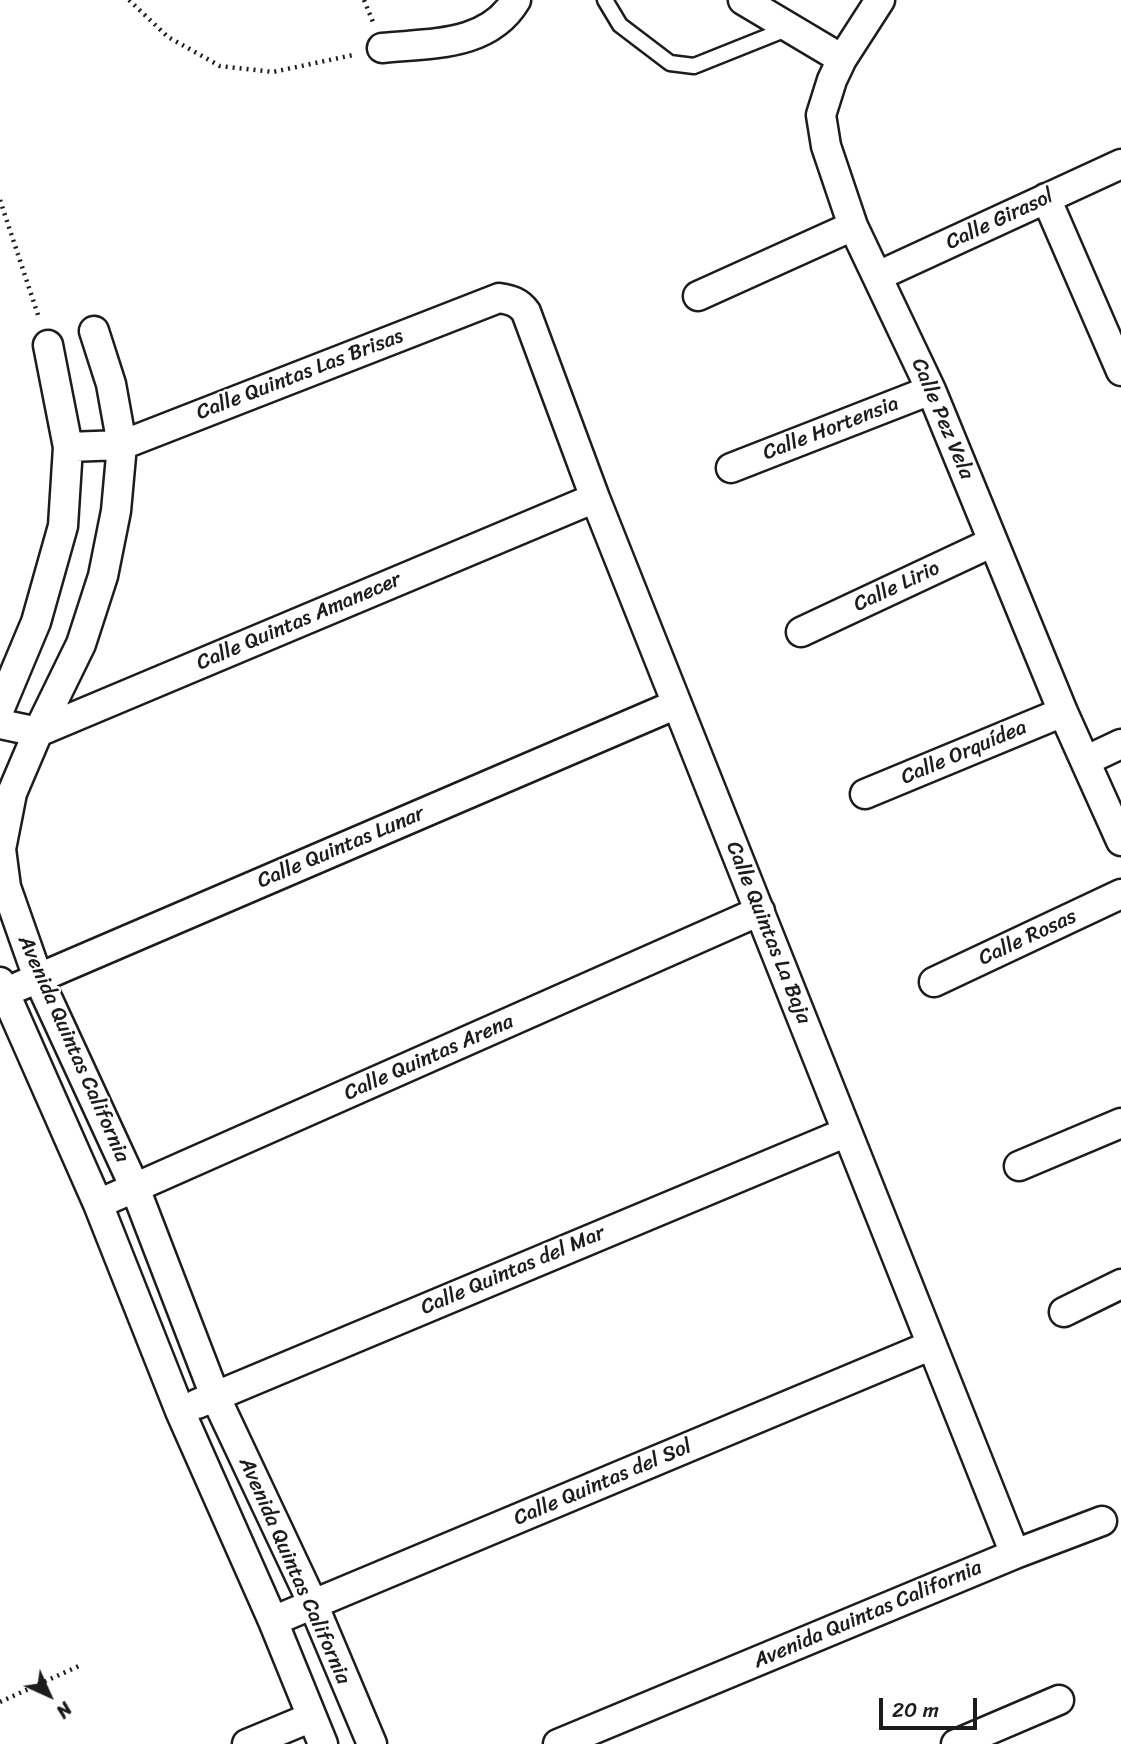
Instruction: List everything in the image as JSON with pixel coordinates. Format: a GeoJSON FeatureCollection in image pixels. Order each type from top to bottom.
{"type":"FeatureCollection","features":[{"type":"Feature","properties":{"kind":"street"},"geometry":{"type":"LineString","coordinates":[[382,48],[465,39],[492,26],[516,0]]}},
{"type":"Feature","properties":{"kind":"street"},"geometry":{"type":"LineString","coordinates":[[743,0],[842,59]]}},
{"type":"Feature","properties":{"kind":"street","name":"Calle Pez Vela"},"geometry":{"type":"LineString","coordinates":[[880,0],[842,59],[832,80],[821,115],[826,146],[853,226],[931,390],[1063,712],[1121,841]]}},
{"type":"Feature","properties":{"kind":"street","name":"Calle Girasol"},"geometry":{"type":"LineString","coordinates":[[878,276],[1121,164]]}},
{"type":"Feature","properties":{"kind":"street"},"geometry":{"type":"LineString","coordinates":[[1046,198],[1121,371]]}},
{"type":"Feature","properties":{"kind":"street"},"geometry":{"type":"LineString","coordinates":[[698,296],[853,226]]}},
{"type":"Feature","properties":{"kind":"street","name":"Calle Quintas Las Brisas"},"geometry":{"type":"LineString","coordinates":[[68,447],[122,445],[499,298],[512,300],[526,312]]}},
{"type":"Feature","properties":{"kind":"street","name":"Calle Quintas La Baja"},"geometry":{"type":"LineString","coordinates":[[526,312],[595,498],[1015,1553]]}},
{"type":"Feature","properties":{"kind":"street","name":"Avenida Quintas California"},"geometry":{"type":"LineString","coordinates":[[94,331],[105,358],[122,445],[116,511],[103,576],[81,644],[12,793],[1,849],[3,888],[38,978],[135,1188],[215,1396],[313,1604],[372,1744]]}},
{"type":"Feature","properties":{"kind":"street"},"geometry":{"type":"LineString","coordinates":[[0,708],[36,622],[63,526],[68,447],[48,345]]}},
{"type":"Feature","properties":{"kind":"street","name":"Calle Hortensia"},"geometry":{"type":"LineString","coordinates":[[731,468],[931,390]]}},
{"type":"Feature","properties":{"kind":"street","name":"Calle Quintas Amanecer"},"geometry":{"type":"LineString","coordinates":[[38,732],[595,498]]}},
{"type":"Feature","properties":{"kind":"street","name":"Calle Lirio"},"geometry":{"type":"LineString","coordinates":[[801,632],[993,542]]}},
{"type":"Feature","properties":{"kind":"street","name":"Calle Quintas Lunar"},"geometry":{"type":"LineString","coordinates":[[2,987],[38,978],[677,704]]}},
{"type":"Feature","properties":{"kind":"street","name":"Calle Orquídea"},"geometry":{"type":"LineString","coordinates":[[864,794],[1063,712]]}},
{"type":"Feature","properties":{"kind":"street"},"geometry":{"type":"LineString","coordinates":[[0,724],[38,732]]}},
{"type":"Feature","properties":{"kind":"street"},"geometry":{"type":"LineString","coordinates":[[1085,761],[1121,744]]}},
{"type":"Feature","properties":{"kind":"street","name":"Calle Rosas"},"geometry":{"type":"LineString","coordinates":[[934,982],[1121,894]]}},
{"type":"Feature","properties":{"kind":"street","name":"Calle Quintas Arena"},"geometry":{"type":"LineString","coordinates":[[98,1204],[760,911]]}},
{"type":"Feature","properties":{"kind":"street","name":"Avenida Quintas California"},"geometry":{"type":"LineString","coordinates":[[2,987],[98,1204],[180,1411],[273,1621],[323,1744]]}},
{"type":"Feature","properties":{"kind":"street"},"geometry":{"type":"LineString","coordinates":[[1019,1166],[1121,1123]]}},
{"type":"Feature","properties":{"kind":"street","name":"Calle Quintas del Mar"},"geometry":{"type":"LineString","coordinates":[[180,1411],[847,1132]]}},
{"type":"Feature","properties":{"kind":"street"},"geometry":{"type":"LineString","coordinates":[[1064,1312],[1121,1284]]}},
{"type":"Feature","properties":{"kind":"street","name":"Calle Quintas del Sol"},"geometry":{"type":"LineString","coordinates":[[273,1621],[932,1345]]}},
{"type":"Feature","properties":{"kind":"street","name":"Avenida Quintas California"},"geometry":{"type":"LineString","coordinates":[[558,1744],[1015,1553],[1102,1521]]}},
{"type":"Feature","properties":{"kind":"street"},"geometry":{"type":"LineString","coordinates":[[956,1744],[1059,1700]]}},
{"type":"Feature","properties":{"kind":"street"},"geometry":{"type":"LineString","coordinates":[[247,1744],[312,1717]]}},
{"type":"Feature","properties":{"kind":"lane"},"geometry":{"type":"LineString","coordinates":[[605,0],[620,25],[670,63],[694,66],[789,27]]}},
{"type":"Feature","properties":{"kind":"path"},"geometry":{"type":"LineString","coordinates":[[129,0],[168,37],[220,66],[273,72],[382,48]]}},
{"type":"Feature","properties":{"kind":"path"},"geometry":{"type":"LineString","coordinates":[[0,200],[48,345]]}},
{"type":"Feature","properties":{"kind":"path"},"geometry":{"type":"LineString","coordinates":[[0,1702],[81,1665]]}}]}
